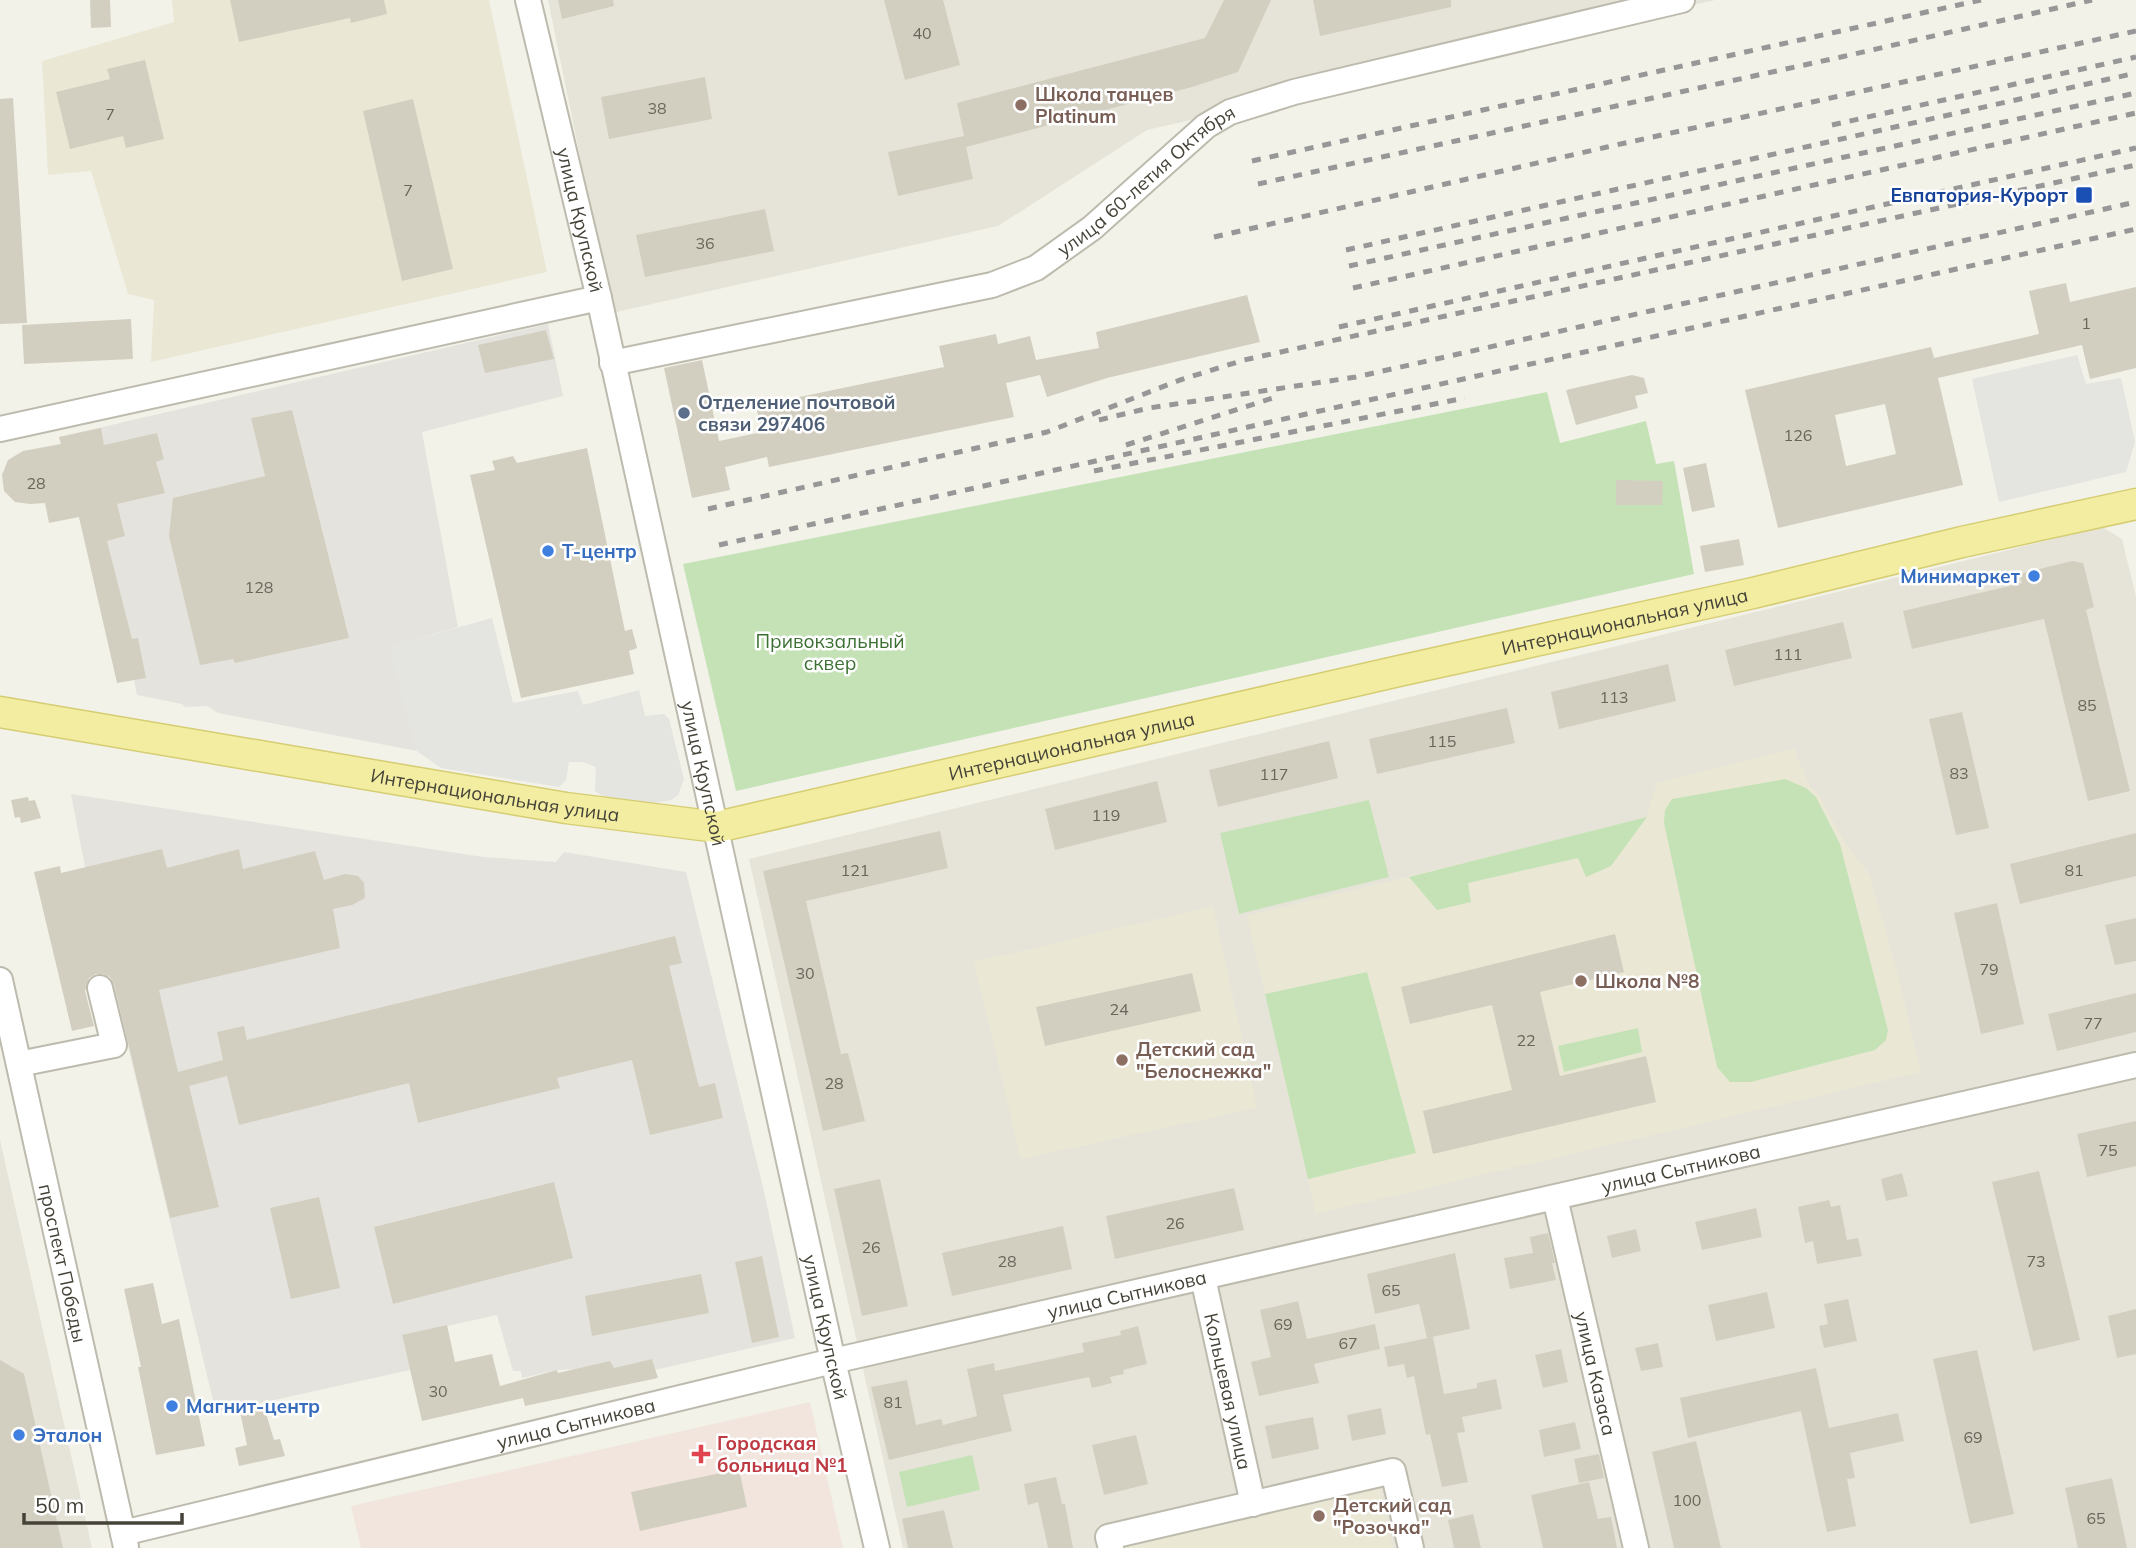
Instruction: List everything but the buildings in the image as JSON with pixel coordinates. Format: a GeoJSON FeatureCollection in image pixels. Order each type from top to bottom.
{"type":"FeatureCollection","features":[{"type":"Feature","properties":{"kind":"main road","name":"Интернациональная улица"},"geometry":{"type":"LineString","coordinates":[[0,712],[566,808],[717,827],[1753,593],[1962,542],[2135,510]]}},
{"type":"Feature","properties":{"kind":"street","name":"улица Крупской"},"geometry":{"type":"LineString","coordinates":[[528,0],[599,298],[833,1361],[877,1548]]}},
{"type":"Feature","properties":{"kind":"street","name":"улица 60-летия Октября"},"geometry":{"type":"LineString","coordinates":[[612,363],[992,285],[1036,268],[1092,228],[1167,158],[1206,126],[1230,113],[1294,92],[1682,0]]}},
{"type":"Feature","properties":{"kind":"street"},"geometry":{"type":"LineString","coordinates":[[0,429],[599,298]]}},
{"type":"Feature","properties":{"kind":"street","name":"проспект Победы"},"geometry":{"type":"LineString","coordinates":[[0,980],[125,1541]]}},
{"type":"Feature","properties":{"kind":"street"},"geometry":{"type":"LineString","coordinates":[[19,1064],[114,1045],[100,988]]}},
{"type":"Feature","properties":{"kind":"street","name":"улица Сытникова"},"geometry":{"type":"LineString","coordinates":[[125,1541],[833,1361],[2136,1065]]}},
{"type":"Feature","properties":{"kind":"street","name":"улица Казаса"},"geometry":{"type":"LineString","coordinates":[[1555,1198],[1636,1548]]}},
{"type":"Feature","properties":{"kind":"street","name":"Кольцевая улица"},"geometry":{"type":"LineString","coordinates":[[1203,1278],[1253,1504]]}},
{"type":"Feature","properties":{"kind":"street"},"geometry":{"type":"LineString","coordinates":[[1111,1548],[1108,1537],[1393,1471],[1411,1548]]}},
{"type":"Feature","properties":{"kind":"shaded area"},"geometry":{"type":"Polygon","coordinates":[[[172,0],[489,0],[547,272],[151,362],[154,300],[128,294],[91,171],[48,175],[42,61],[174,22],[172,0]]]}},
{"type":"Feature","properties":{"kind":"shaded area"},"geometry":{"type":"Polygon","coordinates":[[[548,0],[1715,0],[1147,130],[998,226],[612,313],[548,0]]]}},
{"type":"Feature","properties":{"kind":"shaded area"},"geometry":{"type":"Polygon","coordinates":[[[548,324],[563,396],[422,432],[458,627],[390,647],[417,751],[218,713],[207,706],[185,707],[182,704],[137,695],[134,680],[110,643],[59,437],[548,324]]]}},
{"type":"Feature","properties":{"kind":"shaded area"},"geometry":{"type":"Polygon","coordinates":[[[2077,355],[2086,384],[2121,378],[2135,442],[2126,472],[1999,502],[1972,379],[2077,355]]]}},
{"type":"Feature","properties":{"kind":"shaded area"},"geometry":{"type":"Polygon","coordinates":[[[2102,527],[2122,539],[2136,597],[2136,1548],[903,1548],[749,859],[2102,527]]]}},
{"type":"Feature","properties":{"kind":"shaded area"},"geometry":{"type":"Polygon","coordinates":[[[492,618],[513,703],[578,691],[583,705],[639,690],[645,716],[664,714],[669,719],[684,779],[678,795],[671,800],[654,803],[604,797],[595,791],[596,767],[583,762],[569,762],[566,780],[559,787],[441,768],[417,751],[389,647],[492,618]]]}},
{"type":"Feature","properties":{"kind":"shaded area","name":"Школа №8"},"geometry":{"type":"Polygon","coordinates":[[[1794,749],[1808,784],[1817,793],[1843,839],[1870,876],[1896,967],[1921,1072],[1316,1214],[1247,916],[1646,818],[1657,783],[1794,749]]]}},
{"type":"Feature","properties":{"kind":"shaded area"},"geometry":{"type":"Polygon","coordinates":[[[71,794],[483,857],[556,862],[564,852],[686,872],[764,1191],[795,1338],[655,1370],[652,1359],[614,1368],[557,1370],[522,1378],[521,1371],[513,1371],[497,1315],[402,1336],[410,1370],[216,1413],[85,867],[71,794]]]}},
{"type":"Feature","properties":{"kind":"shaded area","name":"Детский сад \"Белоснежка\""},"geometry":{"type":"Polygon","coordinates":[[[1213,906],[1257,1108],[1021,1159],[974,962],[1213,906]]]}},
{"type":"Feature","properties":{"kind":"shaded area"},"geometry":{"type":"Polygon","coordinates":[[[0,1140],[92,1548],[0,1548],[0,1140]]]}},
{"type":"Feature","properties":{"kind":"shaded area","name":"Городская больница №1"},"geometry":{"type":"Polygon","coordinates":[[[810,1402],[843,1548],[361,1548],[351,1506],[810,1402]]]}},
{"type":"Feature","properties":{"kind":"shaded area","name":"Детский сад \"Розочка\""},"geometry":{"type":"Polygon","coordinates":[[[1380,1489],[1393,1548],[1124,1548],[1123,1544],[1380,1489]]]}},
{"type":"Feature","properties":{"kind":"green space","name":"Привокзальный сквер"},"geometry":{"type":"Polygon","coordinates":[[[1547,392],[1560,443],[1646,421],[1656,464],[1674,461],[1694,574],[736,791],[683,564],[1547,392]]]}},
{"type":"Feature","properties":{"kind":"green space"},"geometry":{"type":"Polygon","coordinates":[[[1785,779],[1806,788],[1816,797],[1840,844],[1888,1030],[1886,1040],[1875,1050],[1751,1082],[1730,1082],[1717,1067],[1664,823],[1665,810],[1672,799],[1785,779]]]}},
{"type":"Feature","properties":{"kind":"green space"},"geometry":{"type":"Polygon","coordinates":[[[1369,800],[1389,877],[1239,914],[1220,833],[1369,800]]]}},
{"type":"Feature","properties":{"kind":"green space"},"geometry":{"type":"Polygon","coordinates":[[[1647,817],[1611,866],[1586,877],[1578,858],[1468,883],[1471,902],[1437,910],[1409,877],[1647,817]]]}},
{"type":"Feature","properties":{"kind":"green space"},"geometry":{"type":"Polygon","coordinates":[[[1367,972],[1416,1153],[1308,1179],[1265,994],[1367,972]]]}},
{"type":"Feature","properties":{"kind":"green space"},"geometry":{"type":"Polygon","coordinates":[[[1638,1028],[1642,1052],[1564,1072],[1558,1046],[1638,1028]]]}},
{"type":"Feature","properties":{"kind":"green space"},"geometry":{"type":"Polygon","coordinates":[[[972,1455],[980,1490],[907,1507],[899,1472],[972,1455]]]}},
{"type":"Feature","properties":{"kind":"railway"},"geometry":{"type":"LineString","coordinates":[[1252,161],[1981,0]]}},
{"type":"Feature","properties":{"kind":"railway"},"geometry":{"type":"LineString","coordinates":[[1258,184],[2092,0]]}},
{"type":"Feature","properties":{"kind":"railway"},"geometry":{"type":"LineString","coordinates":[[1214,237],[1607,147],[2136,31]]}},
{"type":"Feature","properties":{"kind":"railway"},"geometry":{"type":"LineString","coordinates":[[1832,125],[2136,57]]}},
{"type":"Feature","properties":{"kind":"railway"},"geometry":{"type":"LineString","coordinates":[[1346,250],[2136,73]]}},
{"type":"Feature","properties":{"kind":"railway"},"geometry":{"type":"LineString","coordinates":[[1349,266],[2136,93]]}},
{"type":"Feature","properties":{"kind":"railway"},"geometry":{"type":"LineString","coordinates":[[1353,288],[2136,113]]}},
{"type":"Feature","properties":{"kind":"railway"},"geometry":{"type":"LineString","coordinates":[[1339,327],[2136,148]]}},
{"type":"Feature","properties":{"kind":"railway"},"geometry":{"type":"LineString","coordinates":[[708,509],[1047,432],[1180,380],[1244,360],[2136,165]]}},
{"type":"Feature","properties":{"kind":"railway"},"geometry":{"type":"LineString","coordinates":[[1099,420],[1149,408],[1356,377],[2136,202]]}},
{"type":"Feature","properties":{"kind":"railway"},"geometry":{"type":"LineString","coordinates":[[719,545],[2136,229]]}},
{"type":"Feature","properties":{"kind":"railway"},"geometry":{"type":"LineString","coordinates":[[1126,445],[1279,396]]}},
{"type":"Feature","properties":{"kind":"railway"},"geometry":{"type":"LineString","coordinates":[[1094,471],[1465,398]]}},
{"type":"Feature","properties":{"kind":"place","name":"Школа танцев Platinum"},"geometry":{"type":"Point","coordinates":[1021,105]}},
{"type":"Feature","properties":{"kind":"place","name":"Евпатория-Курорт"},"geometry":{"type":"Point","coordinates":[2084,195]}},
{"type":"Feature","properties":{"kind":"place","name":"Отделение почтовой связи 297406"},"geometry":{"type":"Point","coordinates":[684,413]}},
{"type":"Feature","properties":{"kind":"place","name":"Т-центр"},"geometry":{"type":"Point","coordinates":[548,551]}},
{"type":"Feature","properties":{"kind":"place","name":"Минимаркет"},"geometry":{"type":"Point","coordinates":[2034,576]}},
{"type":"Feature","properties":{"kind":"place","name":"Школа №8"},"geometry":{"type":"Point","coordinates":[1581,981]}},
{"type":"Feature","properties":{"kind":"place","name":"Детский сад \"Белоснежка\""},"geometry":{"type":"Point","coordinates":[1122,1060]}},
{"type":"Feature","properties":{"kind":"place","name":"Магнит-центр"},"geometry":{"type":"Point","coordinates":[172,1406]}},
{"type":"Feature","properties":{"kind":"place","name":"Эталон"},"geometry":{"type":"Point","coordinates":[19,1435]}},
{"type":"Feature","properties":{"kind":"place","name":"Городская больница №1"},"geometry":{"type":"Point","coordinates":[701,1454]}},
{"type":"Feature","properties":{"kind":"place","name":"Детский сад \"Розочка\""},"geometry":{"type":"Point","coordinates":[1319,1516]}}]}
